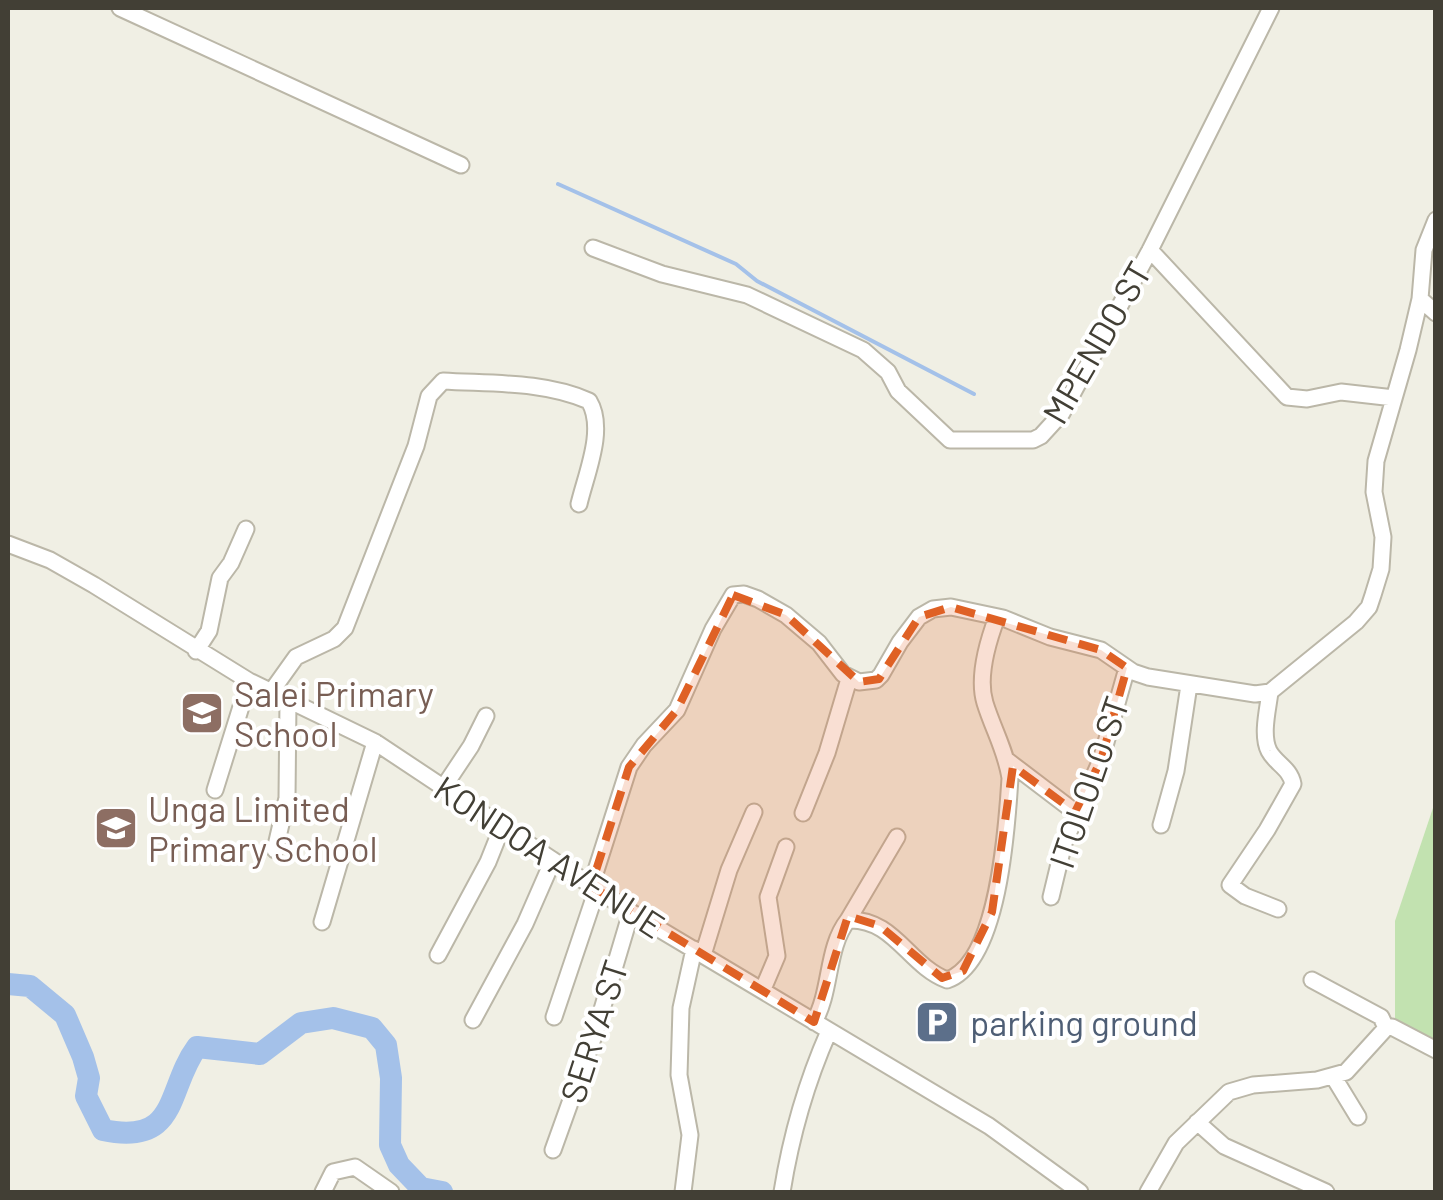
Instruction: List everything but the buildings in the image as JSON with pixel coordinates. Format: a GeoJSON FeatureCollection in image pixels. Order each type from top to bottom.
{"type":"FeatureCollection","features":[{"type":"Feature","properties":{"kind":"street"},"geometry":{"type":"LineString","coordinates":[[120,8],[461,165]]}},
{"type":"Feature","properties":{"kind":"street","name":"MPENDO ST"},"geometry":{"type":"LineString","coordinates":[[593,248],[662,274],[746,296],[863,350],[888,372],[898,391],[950,440],[1033,440],[1062,412],[1150,250],[1271,8]]}},
{"type":"Feature","properties":{"kind":"street"},"geometry":{"type":"LineString","coordinates":[[554,1016],[629,766],[677,710],[712,629],[733,595],[751,597],[786,616],[819,643],[849,678],[865,682],[876,680],[913,624],[933,608],[958,607],[997,617],[1050,637],[1101,650],[1148,678],[1189,685],[1255,694],[1270,692],[1312,660],[1369,607],[1381,569],[1383,546],[1374,471],[1420,299],[1424,250],[1436,220]]}},
{"type":"Feature","properties":{"kind":"street"},"geometry":{"type":"LineString","coordinates":[[1150,250],[1287,397],[1308,399],[1341,392],[1394,398]]}},
{"type":"Feature","properties":{"kind":"street"},"geometry":{"type":"LineString","coordinates":[[1420,299],[1436,313]]}},
{"type":"Feature","properties":{"kind":"street"},"geometry":{"type":"LineString","coordinates":[[271,692],[296,658],[334,639],[346,628],[416,446],[429,396],[443,381],[530,386],[588,400],[596,416],[579,504]]}},
{"type":"Feature","properties":{"kind":"street"},"geometry":{"type":"LineString","coordinates":[[196,651],[209,632],[220,578],[232,563],[246,529]]}},
{"type":"Feature","properties":{"kind":"street","name":"KONDOA AVENUE"},"geometry":{"type":"LineString","coordinates":[[8,544],[50,560],[196,651],[375,742],[631,912],[989,1126],[1080,1192]]}},
{"type":"Feature","properties":{"kind":"street"},"geometry":{"type":"LineString","coordinates":[[848,920],[880,926],[942,978],[952,979],[963,971],[980,943],[995,894],[1008,800],[1008,761],[983,693],[988,646],[997,617]]}},
{"type":"Feature","properties":{"kind":"street","name":"ITOLOLO ST"},"geometry":{"type":"LineString","coordinates":[[1051,897],[1075,812],[1088,794],[1097,770],[1126,668]]}},
{"type":"Feature","properties":{"kind":"street"},"geometry":{"type":"LineString","coordinates":[[803,813],[827,753],[849,678]]}},
{"type":"Feature","properties":{"kind":"street"},"geometry":{"type":"LineString","coordinates":[[215,790],[250,681]]}},
{"type":"Feature","properties":{"kind":"street"},"geometry":{"type":"LineString","coordinates":[[1161,825],[1174,782],[1189,685]]}},
{"type":"Feature","properties":{"kind":"street"},"geometry":{"type":"LineString","coordinates":[[1270,692],[1266,745],[1274,759],[1290,773],[1293,784],[1230,885],[1245,896],[1278,909]]}},
{"type":"Feature","properties":{"kind":"street"},"geometry":{"type":"LineString","coordinates":[[275,850],[288,798],[288,701]]}},
{"type":"Feature","properties":{"kind":"street"},"geometry":{"type":"LineString","coordinates":[[444,785],[486,716]]}},
{"type":"Feature","properties":{"kind":"street"},"geometry":{"type":"LineString","coordinates":[[322,922],[375,742]]}},
{"type":"Feature","properties":{"kind":"street"},"geometry":{"type":"LineString","coordinates":[[1008,761],[1075,812]]}},
{"type":"Feature","properties":{"kind":"street"},"geometry":{"type":"LineString","coordinates":[[683,1192],[690,1134],[680,1075],[681,1008],[698,952],[754,812]]}},
{"type":"Feature","properties":{"kind":"street"},"geometry":{"type":"LineString","coordinates":[[438,955],[488,862],[502,827]]}},
{"type":"Feature","properties":{"kind":"street"},"geometry":{"type":"LineString","coordinates":[[814,1022],[823,1006],[838,937],[897,837]]}},
{"type":"Feature","properties":{"kind":"street"},"geometry":{"type":"LineString","coordinates":[[762,990],[777,956],[768,897],[786,847]]}},
{"type":"Feature","properties":{"kind":"street"},"geometry":{"type":"LineString","coordinates":[[473,1020],[499,977],[553,860]]}},
{"type":"Feature","properties":{"kind":"street","name":"SERYA ST"},"geometry":{"type":"LineString","coordinates":[[553,1150],[595,1032],[631,912]]}},
{"type":"Feature","properties":{"kind":"street"},"geometry":{"type":"LineString","coordinates":[[1312,980],[1380,1017],[1386,1028]]}},
{"type":"Feature","properties":{"kind":"street"},"geometry":{"type":"LineString","coordinates":[[1148,1192],[1176,1143],[1229,1092],[1346,1072],[1386,1028],[1392,1027],[1436,1050]]}},
{"type":"Feature","properties":{"kind":"street"},"geometry":{"type":"LineString","coordinates":[[782,1192],[795,1126],[829,1031]]}},
{"type":"Feature","properties":{"kind":"street"},"geometry":{"type":"LineString","coordinates":[[1334,1076],[1358,1117]]}},
{"type":"Feature","properties":{"kind":"street"},"geometry":{"type":"LineString","coordinates":[[1197,1122],[1224,1146],[1326,1192]]}},
{"type":"Feature","properties":{"kind":"street"},"geometry":{"type":"LineString","coordinates":[[323,1192],[333,1172],[354,1167],[390,1192]]}},
{"type":"Feature","properties":{"kind":"highlighted area"},"geometry":{"type":"Polygon","coordinates":[[[733,595],[786,615],[859,682],[879,679],[919,617],[951,607],[1101,650],[1127,668],[1101,760],[1075,812],[1013,766],[992,912],[963,971],[942,978],[880,926],[848,916],[814,1022],[591,886],[629,767],[677,710],[733,595]]]}},
{"type":"Feature","properties":{"kind":"green space"},"geometry":{"type":"Polygon","coordinates":[[[1435,802],[1435,1055],[1395,1036],[1395,921],[1435,802]]]}},
{"type":"Feature","properties":{"kind":"waterway"},"geometry":{"type":"LineString","coordinates":[[558,184],[736,264],[757,281],[974,394]]}},
{"type":"Feature","properties":{"kind":"waterway"},"geometry":{"type":"LineString","coordinates":[[8,984],[30,986],[65,1015],[89,1078],[86,1096],[103,1130],[128,1133],[146,1130],[158,1122],[197,1047],[260,1054],[301,1023],[333,1018],[372,1028],[386,1045],[391,1078],[390,1145],[399,1165],[421,1188],[442,1192]]}},
{"type":"Feature","properties":{"kind":"place","name":"Salei Primary School"},"geometry":{"type":"Point","coordinates":[202,713]}},
{"type":"Feature","properties":{"kind":"place","name":"Unga Limited Primary School"},"geometry":{"type":"Point","coordinates":[116,828]}},
{"type":"Feature","properties":{"kind":"place","name":"parking ground"},"geometry":{"type":"Point","coordinates":[937,1022]}}]}
